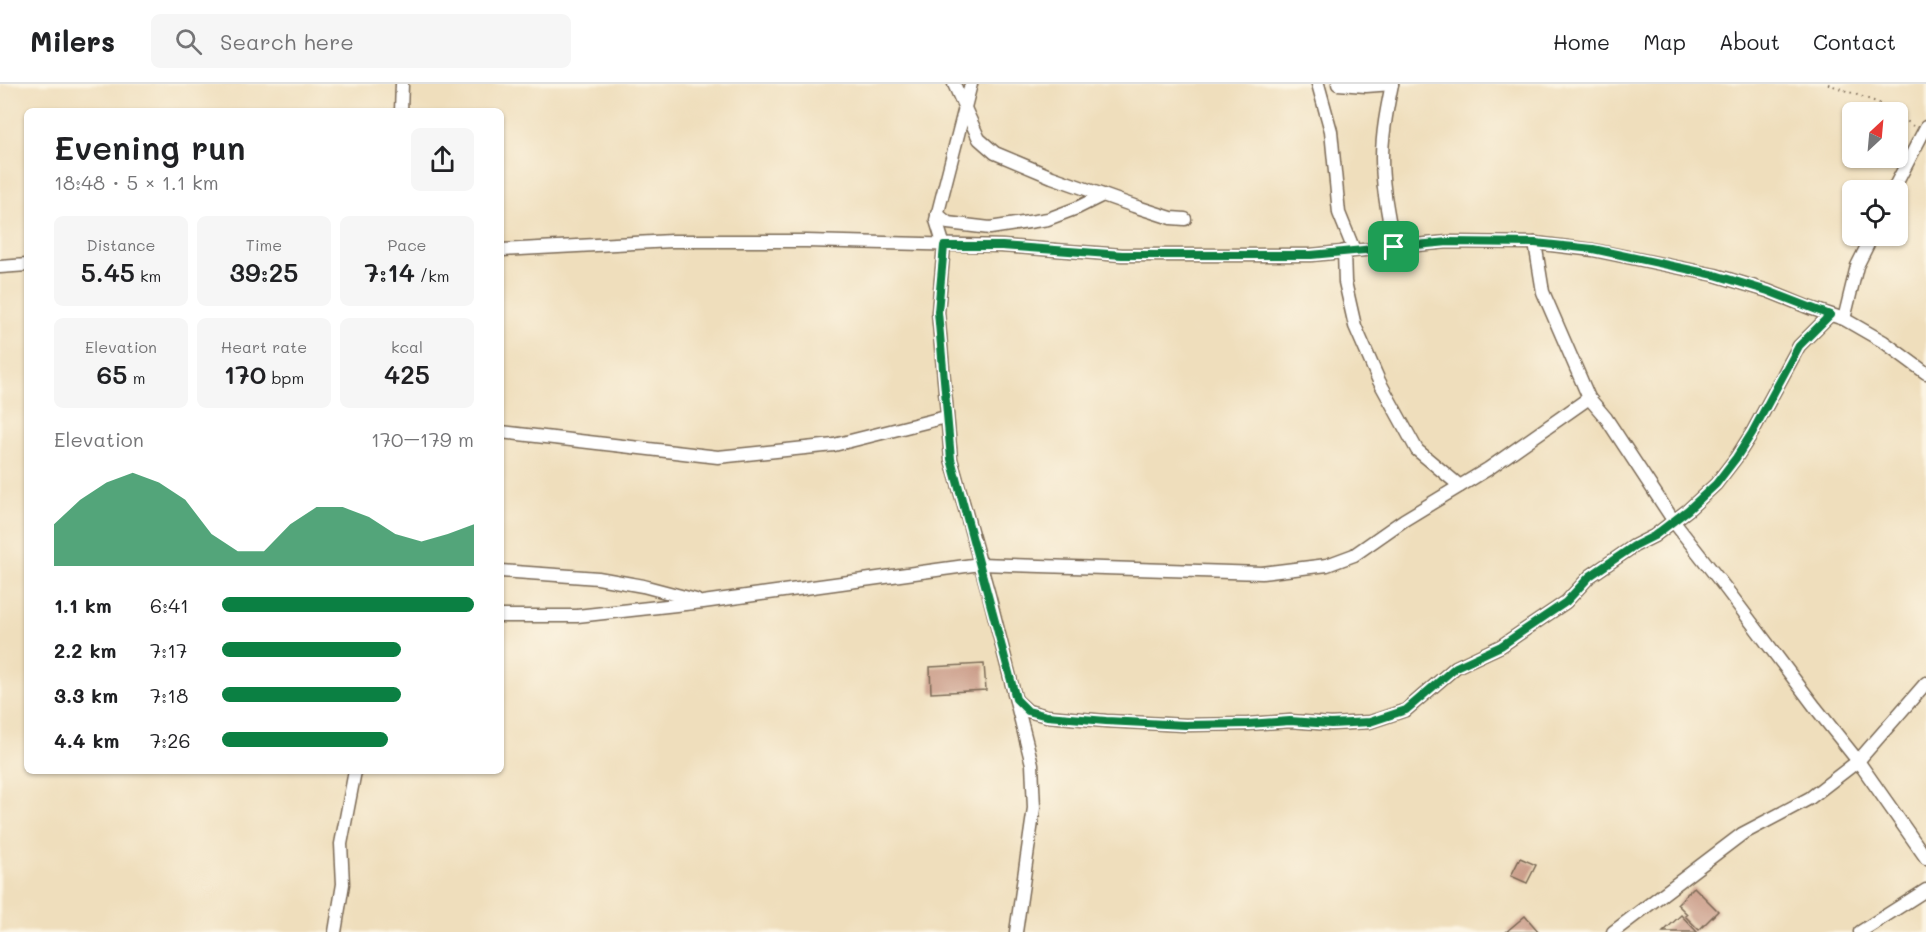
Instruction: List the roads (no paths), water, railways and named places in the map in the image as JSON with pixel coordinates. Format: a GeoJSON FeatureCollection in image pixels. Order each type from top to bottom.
{"type":"FeatureCollection","features":[{"type":"Feature","properties":{"kind":"street"},"geometry":{"type":"LineString","coordinates":[[401,108],[402,84]]}},
{"type":"Feature","properties":{"kind":"street"},"geometry":{"type":"LineString","coordinates":[[954,84],[979,139],[995,153],[1103,195],[1171,218],[1185,219]]}},
{"type":"Feature","properties":{"kind":"street"},"geometry":{"type":"LineString","coordinates":[[971,84],[936,220],[944,246],[938,312],[951,459],[1032,764],[1034,808],[1016,932]]}},
{"type":"Feature","properties":{"kind":"street"},"geometry":{"type":"LineString","coordinates":[[1318,84],[1331,131],[1338,213],[1349,251],[1345,282],[1354,326],[1379,381],[1417,450],[1460,486]]}},
{"type":"Feature","properties":{"kind":"street"},"geometry":{"type":"LineString","coordinates":[[1338,84],[1366,86],[1392,84],[1384,124],[1382,158],[1394,247]]}},
{"type":"Feature","properties":{"kind":"street"},"geometry":{"type":"LineString","coordinates":[[1898,180],[1924,130]]}},
{"type":"Feature","properties":{"kind":"street"},"geometry":{"type":"LineString","coordinates":[[937,214],[948,224],[990,228],[1048,219],[1103,195]]}},
{"type":"Feature","properties":{"kind":"street"},"geometry":{"type":"LineString","coordinates":[[504,250],[683,241],[806,241],[1002,246],[1122,255],[1311,255],[1448,242],[1535,243],[1593,249],[1715,275],[1768,291],[1844,319],[1884,342],[1926,373]]}},
{"type":"Feature","properties":{"kind":"street"},"geometry":{"type":"LineString","coordinates":[[1535,243],[1543,292],[1589,398],[1606,418],[1674,522],[1858,761],[1926,858]]}},
{"type":"Feature","properties":{"kind":"street"},"geometry":{"type":"LineString","coordinates":[[1844,319],[1857,266],[1867,246]]}},
{"type":"Feature","properties":{"kind":"street"},"geometry":{"type":"LineString","coordinates":[[0,267],[24,265]]}},
{"type":"Feature","properties":{"kind":"street"},"geometry":{"type":"LineString","coordinates":[[1016,699],[1028,711],[1047,716],[1185,725],[1290,721],[1331,724],[1370,722],[1406,710],[1456,667],[1501,646],[1566,602],[1590,576],[1674,522],[1716,484],[1757,425],[1799,346],[1830,315]]}},
{"type":"Feature","properties":{"kind":"street"},"geometry":{"type":"LineString","coordinates":[[504,616],[577,616],[703,602],[980,564],[1262,573],[1327,565],[1354,555],[1404,520],[1488,470],[1589,398]]}},
{"type":"Feature","properties":{"kind":"street"},"geometry":{"type":"LineString","coordinates":[[504,432],[718,457],[834,445],[946,417]]}},
{"type":"Feature","properties":{"kind":"street"},"geometry":{"type":"LineString","coordinates":[[504,571],[598,578],[643,586],[703,602]]}},
{"type":"Feature","properties":{"kind":"street"},"geometry":{"type":"LineString","coordinates":[[1613,932],[1742,834],[1810,798],[1858,761],[1926,683]]}},
{"type":"Feature","properties":{"kind":"street"},"geometry":{"type":"LineString","coordinates":[[335,932],[343,884],[341,844],[354,774]]}},
{"type":"Feature","properties":{"kind":"street"},"geometry":{"type":"LineString","coordinates":[[1860,932],[1926,890]]}}]}
